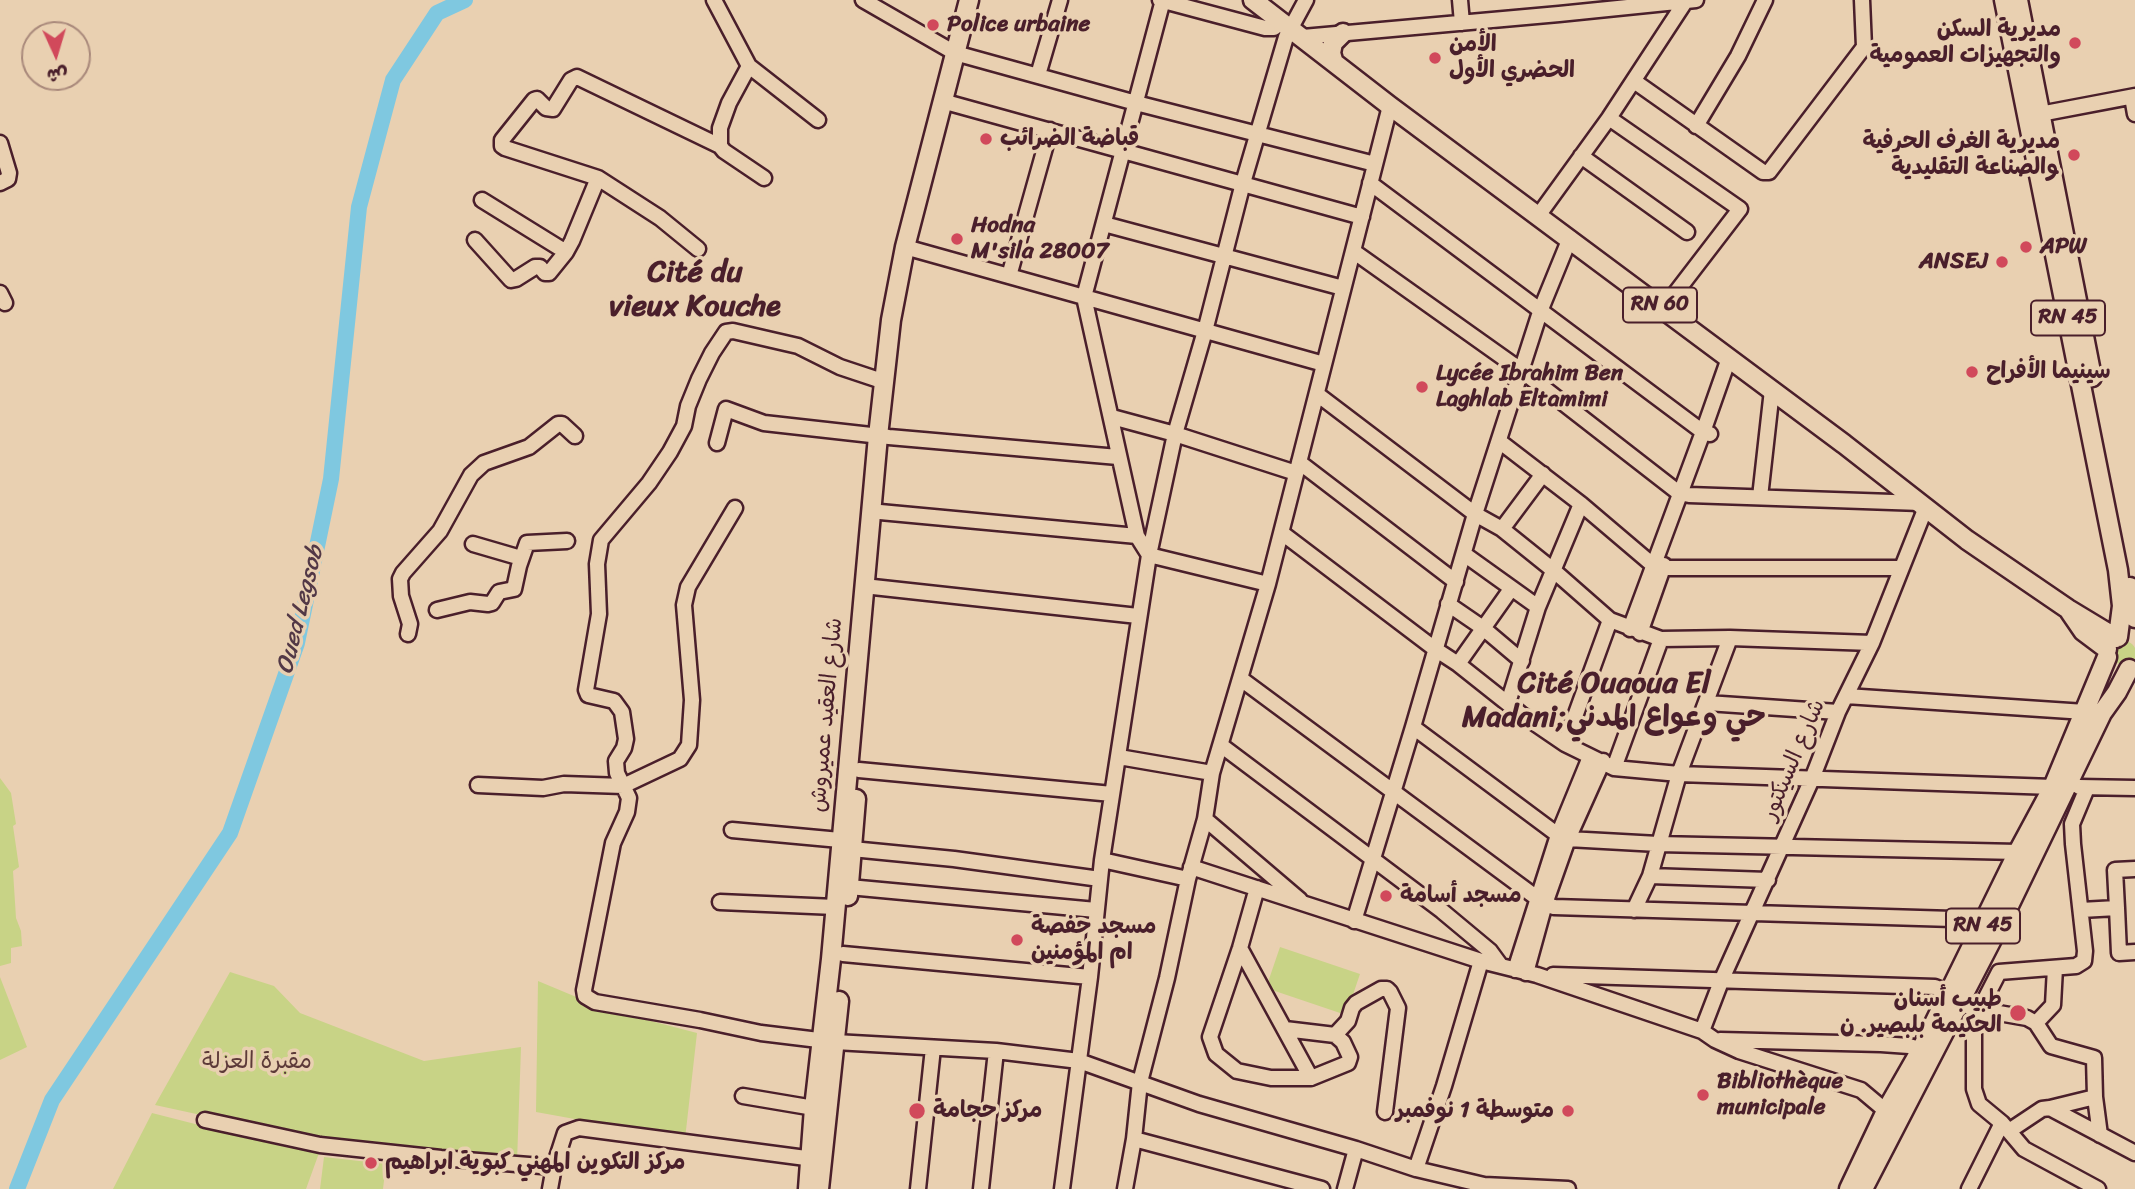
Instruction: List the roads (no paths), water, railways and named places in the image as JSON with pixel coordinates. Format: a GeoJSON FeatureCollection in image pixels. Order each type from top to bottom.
{"type":"FeatureCollection","features":[{"type":"Feature","properties":{"kind":"main road","name":"شارع العقيد عميروش"},"geometry":{"type":"LineString","coordinates":[[820,1189],[814,1108],[829,1041],[835,907],[859,770],[880,512],[885,382],[891,320],[905,247],[969,0]]}},
{"type":"Feature","properties":{"kind":"main road","name":"RN 60"},"geometry":{"type":"LineString","coordinates":[[1253,0],[1390,106],[1664,308],[1966,540],[2116,645]]}},
{"type":"Feature","properties":{"kind":"main road","name":"RN 45"},"geometry":{"type":"LineString","coordinates":[[2004,0],[2101,426],[2134,612]]}},
{"type":"Feature","properties":{"kind":"main road","name":"RN 45"},"geometry":{"type":"LineString","coordinates":[[1849,1189],[1928,1051],[2060,786],[2085,712],[2116,645],[2122,606],[2118,570],[2044,168],[2040,114],[2018,0]]}},
{"type":"Feature","properties":{"kind":"main road"},"geometry":{"type":"LineString","coordinates":[[1333,60],[1333,43],[1343,33]]}},
{"type":"Feature","properties":{"kind":"main road","name":"شارع العقيد عميروش"},"geometry":{"type":"LineString","coordinates":[[808,1189],[816,1159],[829,1041],[843,954],[849,887],[846,844],[884,437],[906,290],[905,247]]}},
{"type":"Feature","properties":{"kind":"main road"},"geometry":{"type":"LineString","coordinates":[[2098,681],[2095,657],[2084,624],[2100,618],[2112,609],[2118,570]]}},
{"type":"Feature","properties":{"kind":"main road"},"geometry":{"type":"LineString","coordinates":[[2116,645],[2115,668],[2133,672]]}},
{"type":"Feature","properties":{"kind":"main road","name":"RN 45"},"geometry":{"type":"LineString","coordinates":[[1954,996],[2018,852],[2102,713],[2133,672]]}},
{"type":"Feature","properties":{"kind":"main road","name":"RN 45"},"geometry":{"type":"LineString","coordinates":[[1863,1189],[1893,1114]]}},
{"type":"Feature","properties":{"kind":"street"},"geometry":{"type":"LineString","coordinates":[[714,0],[748,66],[818,120]]}},
{"type":"Feature","properties":{"kind":"street"},"geometry":{"type":"LineString","coordinates":[[863,0],[955,52],[1136,103],[1375,164]]}},
{"type":"Feature","properties":{"kind":"street"},"geometry":{"type":"LineString","coordinates":[[1038,75],[1060,0]]}},
{"type":"Feature","properties":{"kind":"street"},"geometry":{"type":"LineString","coordinates":[[1268,584],[1149,555],[1137,536],[1084,297],[1162,0],[1265,28],[1343,33],[1690,1]]}},
{"type":"Feature","properties":{"kind":"street"},"geometry":{"type":"LineString","coordinates":[[1062,1189],[1090,977],[1102,860],[1149,555],[1175,435],[1205,331],[1242,183],[1286,37],[1306,0]]}},
{"type":"Feature","properties":{"kind":"street"},"geometry":{"type":"LineString","coordinates":[[1460,0],[1462,23]]}},
{"type":"Feature","properties":{"kind":"street"},"geometry":{"type":"LineString","coordinates":[[1696,126],[1738,56],[1765,0]]}},
{"type":"Feature","properties":{"kind":"street"},"geometry":{"type":"LineString","coordinates":[[1634,81],[1763,172],[1772,170],[1864,47],[1862,0]]}},
{"type":"Feature","properties":{"kind":"street"},"geometry":{"type":"LineString","coordinates":[[1538,216],[1690,1]]}},
{"type":"Feature","properties":{"kind":"street"},"geometry":{"type":"LineString","coordinates":[[720,146],[720,128],[748,66]]}},
{"type":"Feature","properties":{"kind":"street"},"geometry":{"type":"LineString","coordinates":[[698,249],[660,218],[598,178],[505,148],[502,146],[502,140],[534,100],[537,99],[546,108],[553,109],[571,80],[577,77],[720,146],[764,178]]}},
{"type":"Feature","properties":{"kind":"street"},"geometry":{"type":"LineString","coordinates":[[2040,114],[2133,97],[2135,114]]}},
{"type":"Feature","properties":{"kind":"street"},"geometry":{"type":"LineString","coordinates":[[942,101],[1362,217]]}},
{"type":"Feature","properties":{"kind":"street"},"geometry":{"type":"LineString","coordinates":[[1125,1189],[1140,1082],[1167,978],[1189,873],[1205,819],[1212,773],[1282,533],[1390,106]]}},
{"type":"Feature","properties":{"kind":"street"},"geometry":{"type":"LineString","coordinates":[[1609,118],[1740,209],[1664,308]]}},
{"type":"Feature","properties":{"kind":"street"},"geometry":{"type":"LineString","coordinates":[[1009,276],[1050,130]]}},
{"type":"Feature","properties":{"kind":"street"},"geometry":{"type":"LineString","coordinates":[[0,143],[9,173],[8,179],[0,183]]}},
{"type":"Feature","properties":{"kind":"street"},"geometry":{"type":"LineString","coordinates":[[1577,162],[1687,232]]}},
{"type":"Feature","properties":{"kind":"street"},"geometry":{"type":"LineString","coordinates":[[475,240],[511,280],[535,267],[549,273],[572,241],[598,178]]}},
{"type":"Feature","properties":{"kind":"street"},"geometry":{"type":"LineString","coordinates":[[1370,183],[1707,433]]}},
{"type":"Feature","properties":{"kind":"street"},"geometry":{"type":"LineString","coordinates":[[482,200],[566,252]]}},
{"type":"Feature","properties":{"kind":"street"},"geometry":{"type":"LineString","coordinates":[[1104,224],[1343,288]]}},
{"type":"Feature","properties":{"kind":"street"},"geometry":{"type":"LineString","coordinates":[[1354,921],[1475,514],[1541,309],[1570,239]]}},
{"type":"Feature","properties":{"kind":"street"},"geometry":{"type":"LineString","coordinates":[[905,247],[1324,364]]}},
{"type":"Feature","properties":{"kind":"street"},"geometry":{"type":"LineString","coordinates":[[1353,251],[1522,371],[1684,494],[1923,505]]}},
{"type":"Feature","properties":{"kind":"street"},"geometry":{"type":"LineString","coordinates":[[885,382],[840,367],[798,346],[726,332],[699,379],[688,406],[684,426],[670,452],[649,483],[600,540],[597,564],[599,614],[586,690],[588,695],[614,701],[622,712],[626,739],[616,761],[617,773],[629,798],[627,812],[613,843],[584,990],[587,998],[595,1002],[761,1033],[829,1041],[996,1051],[1079,1061],[1199,1104],[1477,1186],[1568,1189]]}},
{"type":"Feature","properties":{"kind":"street"},"geometry":{"type":"LineString","coordinates":[[1635,631],[1732,360]]}},
{"type":"Feature","properties":{"kind":"street"},"geometry":{"type":"LineString","coordinates":[[1760,497],[1772,390]]}},
{"type":"Feature","properties":{"kind":"street"},"geometry":{"type":"LineString","coordinates":[[1317,394],[1475,514],[1502,529],[1610,620],[1661,639],[1730,638],[1872,643]]}},
{"type":"Feature","properties":{"kind":"street"},"geometry":{"type":"LineString","coordinates":[[717,443],[726,409],[765,423],[884,437],[1118,457]]}},
{"type":"Feature","properties":{"kind":"street"},"geometry":{"type":"LineString","coordinates":[[1112,417],[1298,467],[1456,582]]}},
{"type":"Feature","properties":{"kind":"street"},"geometry":{"type":"LineString","coordinates":[[408,634],[410,624],[401,596],[400,579],[440,531],[471,475],[484,463],[529,446],[558,424],[562,424],[575,436]]}},
{"type":"Feature","properties":{"kind":"street"},"geometry":{"type":"LineString","coordinates":[[1499,441],[1658,567],[1900,568]]}},
{"type":"Feature","properties":{"kind":"street"},"geometry":{"type":"LineString","coordinates":[[1502,529],[1543,474]]}},
{"type":"Feature","properties":{"kind":"street"},"geometry":{"type":"LineString","coordinates":[[1508,703],[1538,607],[1581,504]]}},
{"type":"Feature","properties":{"kind":"street","name":"شارع السيكتور"},"geometry":{"type":"LineString","coordinates":[[1702,1031],[1722,979],[1812,779],[1838,712],[1872,643],[1923,505]]}},
{"type":"Feature","properties":{"kind":"street"},"geometry":{"type":"LineString","coordinates":[[478,785],[543,788],[564,784],[623,786],[680,759],[689,744],[692,683],[684,605],[688,587],[735,508]]}},
{"type":"Feature","properties":{"kind":"street"},"geometry":{"type":"LineString","coordinates":[[880,512],[1137,536]]}},
{"type":"Feature","properties":{"kind":"street"},"geometry":{"type":"LineString","coordinates":[[1282,533],[1565,744],[1603,762],[1679,775],[2135,788]]}},
{"type":"Feature","properties":{"kind":"street"},"geometry":{"type":"LineString","coordinates":[[436,610],[470,602],[492,603],[499,592],[512,591],[515,588],[527,543],[567,541]]}},
{"type":"Feature","properties":{"kind":"street"},"geometry":{"type":"LineString","coordinates":[[473,544],[522,558]]}},
{"type":"Feature","properties":{"kind":"street"},"geometry":{"type":"LineString","coordinates":[[1464,554],[1538,607]]}},
{"type":"Feature","properties":{"kind":"street"},"geometry":{"type":"LineString","coordinates":[[873,587],[1138,616]]}},
{"type":"Feature","properties":{"kind":"street"},"geometry":{"type":"LineString","coordinates":[[1458,664],[1511,589]]}},
{"type":"Feature","properties":{"kind":"street"},"geometry":{"type":"LineString","coordinates":[[1448,604],[1483,628],[1522,661]]}},
{"type":"Feature","properties":{"kind":"street"},"geometry":{"type":"LineString","coordinates":[[1565,744],[1610,620]]}},
{"type":"Feature","properties":{"kind":"street"},"geometry":{"type":"LineString","coordinates":[[1634,910],[1650,876],[1679,775],[1730,638]]}},
{"type":"Feature","properties":{"kind":"street"},"geometry":{"type":"LineString","coordinates":[[1519,971],[1563,837],[1603,762],[1661,639]]}},
{"type":"Feature","properties":{"kind":"street"},"geometry":{"type":"LineString","coordinates":[[1241,680],[1541,901],[1554,907],[1986,920]]}},
{"type":"Feature","properties":{"kind":"street"},"geometry":{"type":"LineString","coordinates":[[1846,696],[2085,712]]}},
{"type":"Feature","properties":{"kind":"street"},"geometry":{"type":"LineString","coordinates":[[1707,704],[1838,712]]}},
{"type":"Feature","properties":{"kind":"street"},"geometry":{"type":"LineString","coordinates":[[1413,727],[1563,837],[1658,844],[2018,852]]}},
{"type":"Feature","properties":{"kind":"street"},"geometry":{"type":"LineString","coordinates":[[1222,746],[1519,971],[1935,987],[1954,996],[1978,1013],[2021,1016],[2036,1023],[2051,1046],[2094,1058],[2100,1135]]}},
{"type":"Feature","properties":{"kind":"street"},"geometry":{"type":"LineString","coordinates":[[1119,757],[1212,773]]}},
{"type":"Feature","properties":{"kind":"street"},"geometry":{"type":"LineString","coordinates":[[859,770],[1112,794]]}},
{"type":"Feature","properties":{"kind":"street"},"geometry":{"type":"LineString","coordinates":[[2087,788],[2072,824],[2084,961],[2079,965],[1999,972],[1978,1013],[1974,1035],[1974,1089],[1979,1104],[2005,1127],[2024,1149],[2098,1189]]}},
{"type":"Feature","properties":{"kind":"street"},"geometry":{"type":"LineString","coordinates":[[1205,819],[1307,905]]}},
{"type":"Feature","properties":{"kind":"street"},"geometry":{"type":"LineString","coordinates":[[732,830],[1100,879]]}},
{"type":"Feature","properties":{"kind":"street"},"geometry":{"type":"LineString","coordinates":[[1102,860],[1189,873],[1257,888],[1354,921],[1519,971],[1702,1031],[1715,1040],[1753,1056],[1861,1090],[1893,1114]]}},
{"type":"Feature","properties":{"kind":"street"},"geometry":{"type":"LineString","coordinates":[[2135,869],[2115,870],[2119,953],[2135,952]]}},
{"type":"Feature","properties":{"kind":"street"},"geometry":{"type":"LineString","coordinates":[[1650,876],[1768,880]]}},
{"type":"Feature","properties":{"kind":"street"},"geometry":{"type":"LineString","coordinates":[[849,887],[1096,910]]}},
{"type":"Feature","properties":{"kind":"street"},"geometry":{"type":"LineString","coordinates":[[1257,888],[1210,1037],[1216,1055],[1237,1070],[1271,1078],[1311,1078],[1348,1063],[1350,1057],[1343,1042],[1335,1035],[1285,1029]]}},
{"type":"Feature","properties":{"kind":"street"},"geometry":{"type":"LineString","coordinates":[[720,902],[835,907]]}},
{"type":"Feature","properties":{"kind":"street"},"geometry":{"type":"LineString","coordinates":[[2081,910],[2117,908]]}},
{"type":"Feature","properties":{"kind":"street"},"geometry":{"type":"LineString","coordinates":[[1240,948],[1311,1078]]}},
{"type":"Feature","properties":{"kind":"street"},"geometry":{"type":"LineString","coordinates":[[843,954],[1090,977]]}},
{"type":"Feature","properties":{"kind":"street"},"geometry":{"type":"LineString","coordinates":[[1416,1170],[1481,961]]}},
{"type":"Feature","properties":{"kind":"street"},"geometry":{"type":"LineString","coordinates":[[2036,1023],[2053,1005],[2055,968]]}},
{"type":"Feature","properties":{"kind":"street"},"geometry":{"type":"LineString","coordinates":[[1335,1035],[1348,1021],[1356,1003],[1381,989],[1390,992],[1398,1008],[1385,1112]]}},
{"type":"Feature","properties":{"kind":"street"},"geometry":{"type":"LineString","coordinates":[[1715,1040],[1869,1044],[1928,1051]]}},
{"type":"Feature","properties":{"kind":"street"},"geometry":{"type":"LineString","coordinates":[[918,1189],[933,1048]]}},
{"type":"Feature","properties":{"kind":"street"},"geometry":{"type":"LineString","coordinates":[[981,1189],[996,1051]]}},
{"type":"Feature","properties":{"kind":"street"},"geometry":{"type":"LineString","coordinates":[[743,1096],[814,1108]]}},
{"type":"Feature","properties":{"kind":"street"},"geometry":{"type":"LineString","coordinates":[[1969,1189],[2005,1127],[2042,1109],[2095,1097]]}},
{"type":"Feature","properties":{"kind":"street"},"geometry":{"type":"LineString","coordinates":[[2050,1108],[2135,1153]]}},
{"type":"Feature","properties":{"kind":"street"},"geometry":{"type":"LineString","coordinates":[[205,1121],[320,1145],[554,1167]]}},
{"type":"Feature","properties":{"kind":"street"},"geometry":{"type":"LineString","coordinates":[[550,1189],[565,1133],[579,1128],[816,1159]]}},
{"type":"Feature","properties":{"kind":"street"},"geometry":{"type":"LineString","coordinates":[[1134,1139],[1322,1189]]}},
{"type":"Feature","properties":{"kind":"street"},"geometry":{"type":"LineString","coordinates":[[1345,1189],[1356,1149]]}},
{"type":"Feature","properties":{"kind":"waterway","name":"Oued Legsob"},"geometry":{"type":"LineString","coordinates":[[17,1189],[52,1100],[230,833],[297,643],[331,479],[359,207],[393,80],[437,13],[465,0]]}},
{"type":"Feature","properties":{"kind":"place","name":"Police urbaine"},"geometry":{"type":"Point","coordinates":[933,25]}},
{"type":"Feature","properties":{"kind":"place","name":"مديرية السكن والتجهيزات العمومية"},"geometry":{"type":"Point","coordinates":[2075,43]}},
{"type":"Feature","properties":{"kind":"place","name":"الأمن الحضري الأول"},"geometry":{"type":"Point","coordinates":[1435,58]}},
{"type":"Feature","properties":{"kind":"place","name":"قباضة الضرائب"},"geometry":{"type":"Point","coordinates":[986,139]}},
{"type":"Feature","properties":{"kind":"place","name":"مديرية الغرف الحرفية والصناعة التقليدية"},"geometry":{"type":"Point","coordinates":[2074,155]}},
{"type":"Feature","properties":{"kind":"place","name":"Hodna M'sila 28007"},"geometry":{"type":"Point","coordinates":[957,239]}},
{"type":"Feature","properties":{"kind":"place","name":"APW"},"geometry":{"type":"Point","coordinates":[2026,247]}},
{"type":"Feature","properties":{"kind":"place","name":"ANSEJ"},"geometry":{"type":"Point","coordinates":[2002,262]}},
{"type":"Feature","properties":{"kind":"place","name":"سينيما الأفراح"},"geometry":{"type":"Point","coordinates":[1972,372]}},
{"type":"Feature","properties":{"kind":"place","name":"Lycée Ibrahim Ben Laghlab Eltamimi"},"geometry":{"type":"Point","coordinates":[1422,387]}},
{"type":"Feature","properties":{"kind":"place","name":"مسجد أسامة"},"geometry":{"type":"Point","coordinates":[1386,896]}},
{"type":"Feature","properties":{"kind":"place","name":"مسجد حفصة ام المؤمنين"},"geometry":{"type":"Point","coordinates":[1017,940]}},
{"type":"Feature","properties":{"kind":"place","name":"طبيب أسنان الحكيمة بلبصير. ن"},"geometry":{"type":"Point","coordinates":[2018,1013]}},
{"type":"Feature","properties":{"kind":"place","name":"Bibliothèque municipale"},"geometry":{"type":"Point","coordinates":[1703,1095]}},
{"type":"Feature","properties":{"kind":"place","name":"مركز حجامة"},"geometry":{"type":"Point","coordinates":[917,1111]}},
{"type":"Feature","properties":{"kind":"place","name":"متوسطة 1 نوفمبر"},"geometry":{"type":"Point","coordinates":[1568,1111]}},
{"type":"Feature","properties":{"kind":"place","name":"مركز التكوين المهني كبوية ابراهيم"},"geometry":{"type":"Point","coordinates":[371,1163]}},
{"type":"Feature","properties":{"kind":"district","name":"Cité du vieux Kouche"},"geometry":{"type":"Point","coordinates":[695,290]}},
{"type":"Feature","properties":{"kind":"district","name":"Cité Ouaoua El Madani;حي وعواع المدني"},"geometry":{"type":"Point","coordinates":[1614,701]}},
{"type":"Feature","properties":{"kind":"park label","name":"مقبرة العزلة"},"geometry":{"type":"Point","coordinates":[257,1062]}}]}
